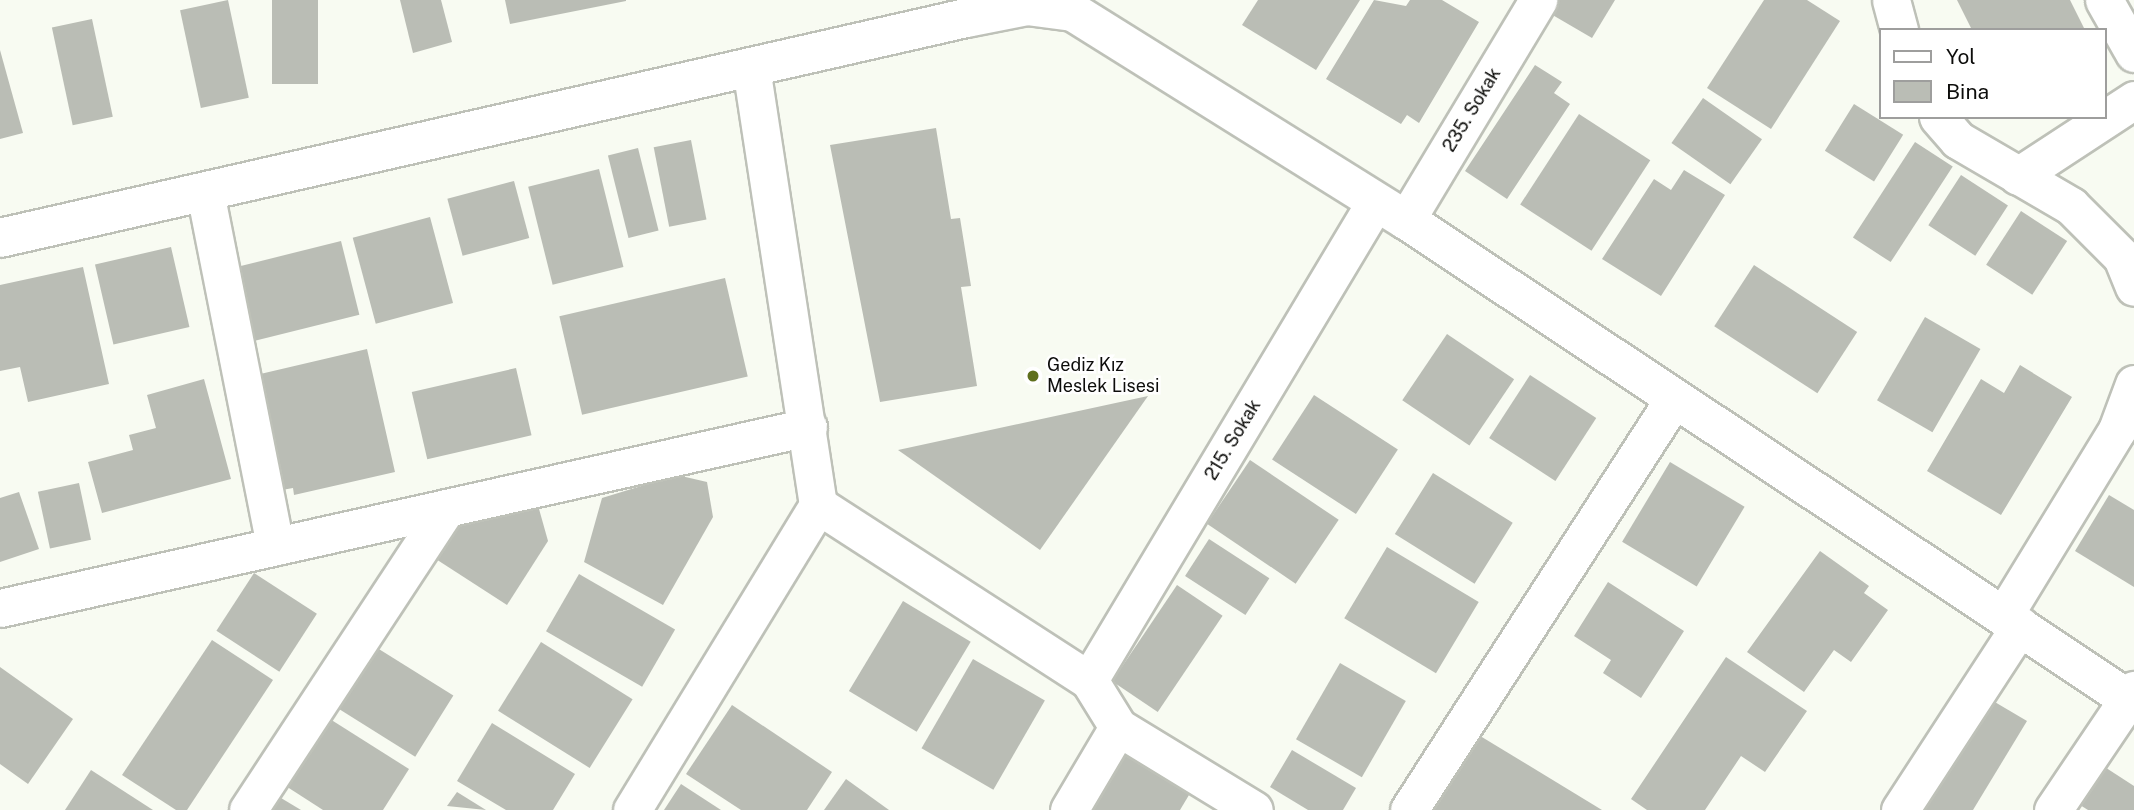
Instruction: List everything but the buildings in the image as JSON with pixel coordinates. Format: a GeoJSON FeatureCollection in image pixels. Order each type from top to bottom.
{"type":"FeatureCollection","features":[{"type":"Feature","properties":{"kind":"street","name":"235. Sokak"},"geometry":{"type":"LineString","coordinates":[[1391,210],[1538,0]]}},
{"type":"Feature","properties":{"kind":"street"},"geometry":{"type":"LineString","coordinates":[[1891,0],[1898,28]]}},
{"type":"Feature","properties":{"kind":"street"},"geometry":{"type":"LineString","coordinates":[[0,238],[1027,6],[1077,6],[1391,210],[2012,621],[2132,697],[2053,810]]}},
{"type":"Feature","properties":{"kind":"street"},"geometry":{"type":"LineString","coordinates":[[632,810],[818,505],[751,67]]}},
{"type":"Feature","properties":{"kind":"street"},"geometry":{"type":"LineString","coordinates":[[2106,118],[2134,100]]}},
{"type":"Feature","properties":{"kind":"street"},"geometry":{"type":"LineString","coordinates":[[1940,119],[1958,140],[2071,206],[2122,257],[2134,287]]}},
{"type":"Feature","properties":{"kind":"street"},"geometry":{"type":"LineString","coordinates":[[2018,176],[2105,119]]}},
{"type":"Feature","properties":{"kind":"street"},"geometry":{"type":"LineString","coordinates":[[205,192],[275,546]]}},
{"type":"Feature","properties":{"kind":"street","name":"215. Sokak"},"geometry":{"type":"LineString","coordinates":[[1090,680],[1391,210]]}},
{"type":"Feature","properties":{"kind":"street"},"geometry":{"type":"LineString","coordinates":[[1900,810],[2012,621],[2117,430],[2134,384]]}},
{"type":"Feature","properties":{"kind":"street"},"geometry":{"type":"LineString","coordinates":[[1409,810],[1675,398]]}},
{"type":"Feature","properties":{"kind":"street"},"geometry":{"type":"LineString","coordinates":[[0,608],[808,427]]}},
{"type":"Feature","properties":{"kind":"street"},"geometry":{"type":"LineString","coordinates":[[818,505],[1090,680],[1118,727],[1254,810]]}},
{"type":"Feature","properties":{"kind":"street"},"geometry":{"type":"LineString","coordinates":[[248,810],[446,508]]}},
{"type":"Feature","properties":{"kind":"street"},"geometry":{"type":"LineString","coordinates":[[1069,810],[1118,727]]}},
{"type":"Feature","properties":{"kind":"place","name":"Gediz Kız Meslek Lisesi"},"geometry":{"type":"Point","coordinates":[1033,376]}}]}
